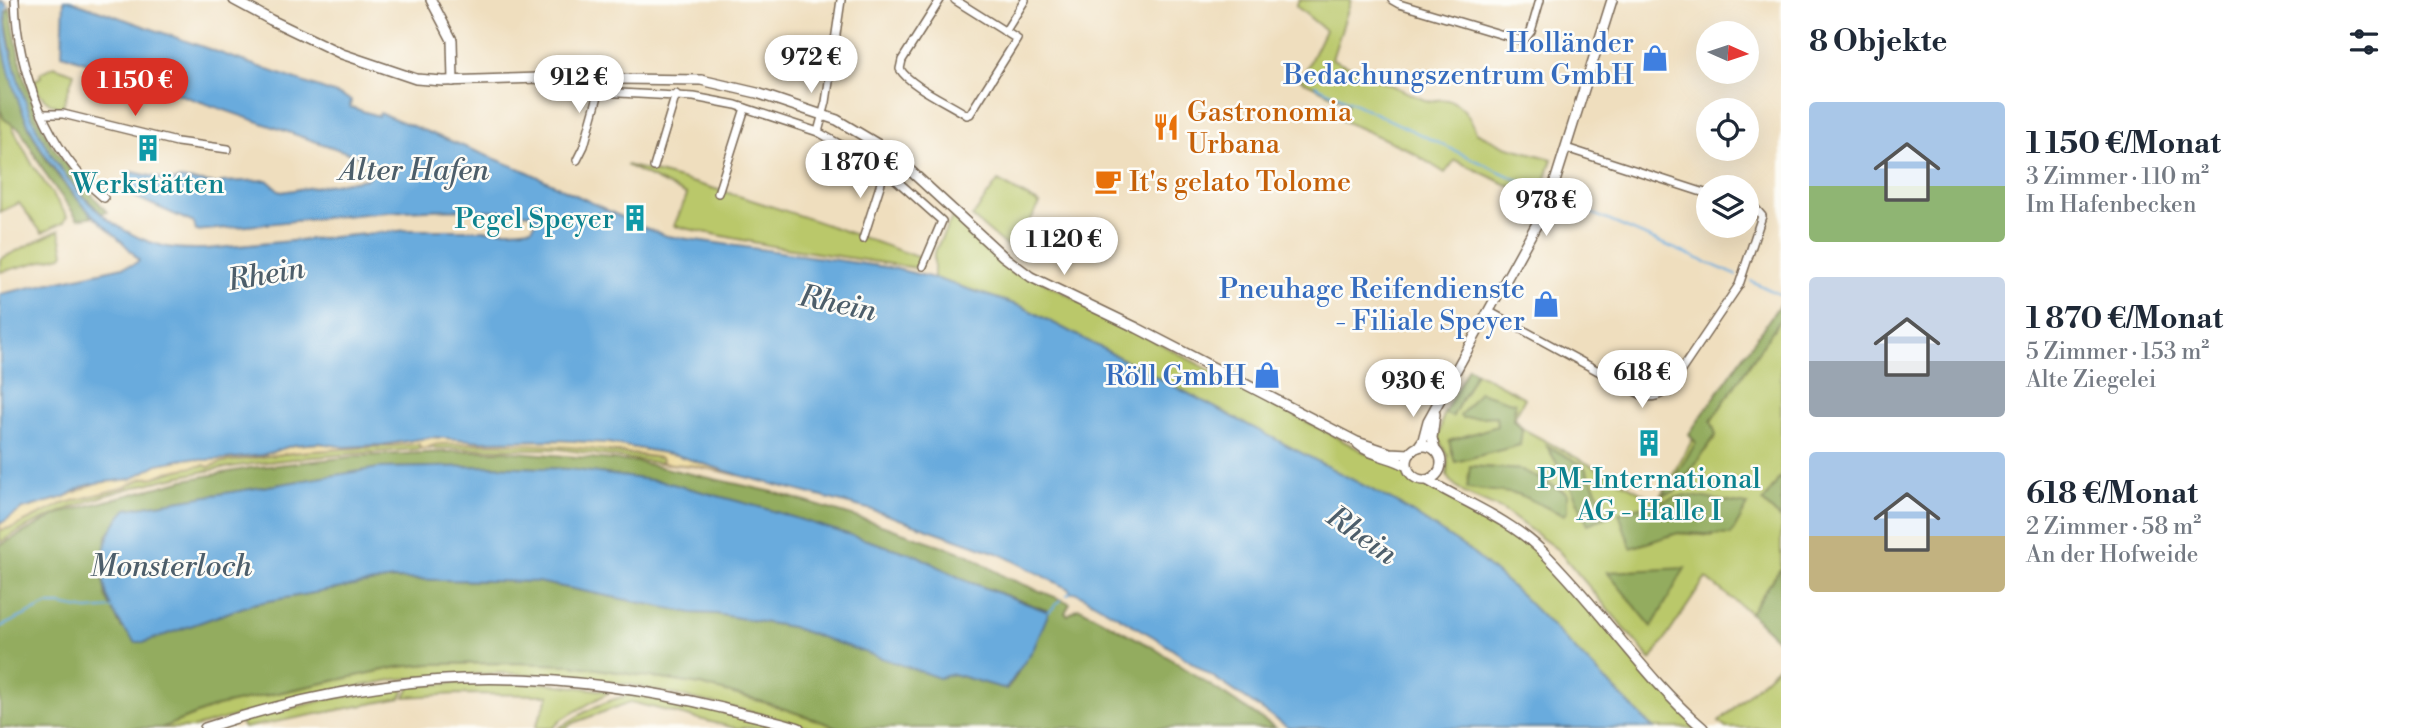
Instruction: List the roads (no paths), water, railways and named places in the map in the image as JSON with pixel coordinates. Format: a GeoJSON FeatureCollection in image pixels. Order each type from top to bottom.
{"type":"FeatureCollection","features":[{"type":"Feature","properties":{"kind":"street"},"geometry":{"type":"LineString","coordinates":[[15,0],[28,74],[43,114],[71,163],[104,198]]}},
{"type":"Feature","properties":{"kind":"street"},"geometry":{"type":"LineString","coordinates":[[234,0],[271,20],[368,64],[416,79],[701,80],[757,93],[823,115],[859,131],[889,150],[1009,262],[1031,276],[1357,442],[1390,453],[1410,453],[1423,440],[1429,421],[1545,209],[1612,0]]}},
{"type":"Feature","properties":{"kind":"street"},"geometry":{"type":"LineString","coordinates":[[431,0],[452,40],[453,81]]}},
{"type":"Feature","properties":{"kind":"street"},"geometry":{"type":"LineString","coordinates":[[818,132],[841,0]]}},
{"type":"Feature","properties":{"kind":"street"},"geometry":{"type":"LineString","coordinates":[[940,0],[902,60],[900,69],[918,85],[967,115],[1017,39],[955,0]]}},
{"type":"Feature","properties":{"kind":"street"},"geometry":{"type":"LineString","coordinates":[[1005,32],[1026,0]]}},
{"type":"Feature","properties":{"kind":"street"},"geometry":{"type":"LineString","coordinates":[[1392,0],[1520,40],[1525,39],[1531,31],[1540,0]]}},
{"type":"Feature","properties":{"kind":"street"},"geometry":{"type":"LineString","coordinates":[[578,160],[601,92],[603,78]]}},
{"type":"Feature","properties":{"kind":"street"},"geometry":{"type":"LineString","coordinates":[[601,92],[676,94],[745,108],[818,132],[884,170],[942,221]]}},
{"type":"Feature","properties":{"kind":"street"},"geometry":{"type":"LineString","coordinates":[[654,167],[676,94]]}},
{"type":"Feature","properties":{"kind":"street"},"geometry":{"type":"LineString","coordinates":[[718,193],[745,108]]}},
{"type":"Feature","properties":{"kind":"street"},"geometry":{"type":"LineString","coordinates":[[43,114],[63,114],[177,142],[228,149]]}},
{"type":"Feature","properties":{"kind":"street"},"geometry":{"type":"LineString","coordinates":[[1566,148],[1696,190]]}},
{"type":"Feature","properties":{"kind":"street"},"geometry":{"type":"LineString","coordinates":[[863,239],[884,170]]}},
{"type":"Feature","properties":{"kind":"street"},"geometry":{"type":"LineString","coordinates":[[923,266],[942,221],[951,208]]}},
{"type":"Feature","properties":{"kind":"street"},"geometry":{"type":"LineString","coordinates":[[1488,311],[1644,396],[1657,397],[1674,381],[1740,285],[1755,238]]}},
{"type":"Feature","properties":{"kind":"street"},"geometry":{"type":"LineString","coordinates":[[1435,412],[1432,438],[1441,462],[1438,473],[1454,496]]}},
{"type":"Feature","properties":{"kind":"street"},"geometry":{"type":"LineString","coordinates":[[1357,442],[1366,451],[1408,466],[1416,478],[1427,480],[1499,520],[1539,548],[1585,597],[1661,688],[1703,728]]}},
{"type":"Feature","properties":{"kind":"street"},"geometry":{"type":"LineString","coordinates":[[1418,447],[1429,446],[1435,450]]}},
{"type":"Feature","properties":{"kind":"street"},"geometry":{"type":"LineString","coordinates":[[1408,466],[1410,453]]}},
{"type":"Feature","properties":{"kind":"street"},"geometry":{"type":"LineString","coordinates":[[1427,480],[1438,473]]}},
{"type":"Feature","properties":{"kind":"street"},"geometry":{"type":"LineString","coordinates":[[205,728],[273,708],[352,690],[480,677],[557,680],[631,688],[799,728]]}},
{"type":"Feature","properties":{"kind":"water"},"geometry":{"type":"Polygon","coordinates":[[[0,0],[6,4],[8,36],[24,96],[49,151],[66,177],[86,200],[109,220],[135,236],[168,247],[206,249],[408,230],[512,230],[532,228],[537,220],[532,214],[448,209],[364,214],[196,231],[194,223],[126,193],[124,190],[132,172],[173,181],[180,179],[217,184],[267,180],[281,192],[366,179],[373,172],[372,161],[62,54],[64,0],[342,96],[351,100],[350,107],[378,116],[380,113],[528,172],[640,226],[667,236],[892,268],[934,278],[1023,307],[1397,503],[1469,550],[1521,595],[1653,728],[1289,728],[1154,637],[1075,592],[1071,593],[1069,589],[1000,554],[876,511],[742,476],[676,455],[608,443],[557,440],[481,441],[432,437],[382,445],[294,445],[262,455],[226,459],[190,458],[158,464],[131,479],[82,487],[65,497],[23,509],[0,524],[0,294],[132,265],[139,261],[67,186],[35,138],[13,85],[6,58],[0,0]]]}},
{"type":"Feature","properties":{"kind":"water","name":"Monsterloch"},"geometry":{"type":"Polygon","coordinates":[[[490,466],[568,469],[665,482],[763,508],[918,556],[964,580],[1049,612],[1034,648],[1006,689],[953,674],[939,678],[791,627],[716,614],[692,613],[538,582],[392,579],[252,604],[145,642],[135,642],[113,611],[103,576],[103,558],[115,524],[127,509],[379,468],[490,466]]]}},
{"type":"Feature","properties":{"kind":"waterway"},"geometry":{"type":"LineString","coordinates":[[4,11],[8,6]]}},
{"type":"Feature","properties":{"kind":"waterway"},"geometry":{"type":"LineString","coordinates":[[1315,85],[1539,190]]}},
{"type":"Feature","properties":{"kind":"waterway"},"geometry":{"type":"LineString","coordinates":[[1582,209],[1736,275]]}},
{"type":"Feature","properties":{"kind":"waterway"},"geometry":{"type":"LineString","coordinates":[[1751,281],[1781,295]]}},
{"type":"Feature","properties":{"kind":"waterway"},"geometry":{"type":"LineString","coordinates":[[1067,595],[1070,592]]}},
{"type":"Feature","properties":{"kind":"waterway"},"geometry":{"type":"LineString","coordinates":[[1049,612],[1061,600]]}},
{"type":"Feature","properties":{"kind":"waterway"},"geometry":{"type":"LineString","coordinates":[[0,627],[47,605],[87,610],[113,608]]}},
{"type":"Feature","properties":{"kind":"place","name":"Holländer Bedachungszentrum GmbH"},"geometry":{"type":"Point","coordinates":[1655,58]}},
{"type":"Feature","properties":{"kind":"place","name":"Gastronomia Urbana"},"geometry":{"type":"Point","coordinates":[1166,127]}},
{"type":"Feature","properties":{"kind":"place","name":"Werkstätten"},"geometry":{"type":"Point","coordinates":[148,148]}},
{"type":"Feature","properties":{"kind":"place","name":"It's gelato Tolome"},"geometry":{"type":"Point","coordinates":[1108,181]}},
{"type":"Feature","properties":{"kind":"place","name":"Pegel Speyer"},"geometry":{"type":"Point","coordinates":[635,218]}},
{"type":"Feature","properties":{"kind":"place","name":"Pneuhage Reifendienste - Filiale Speyer"},"geometry":{"type":"Point","coordinates":[1546,304]}},
{"type":"Feature","properties":{"kind":"place","name":"Röll GmbH"},"geometry":{"type":"Point","coordinates":[1267,375]}},
{"type":"Feature","properties":{"kind":"place","name":"PM-International AG - Halle I"},"geometry":{"type":"Point","coordinates":[1649,443]}},
{"type":"Feature","properties":{"kind":"water label","name":"Alter Hafen"},"geometry":{"type":"Point","coordinates":[414,170]}},
{"type":"Feature","properties":{"kind":"water label","name":"Rhein"},"geometry":{"type":"Point","coordinates":[266,274]}},
{"type":"Feature","properties":{"kind":"water label","name":"Rhein"},"geometry":{"type":"Point","coordinates":[838,303]}},
{"type":"Feature","properties":{"kind":"water label","name":"Rhein"},"geometry":{"type":"Point","coordinates":[1362,535]}}]}
